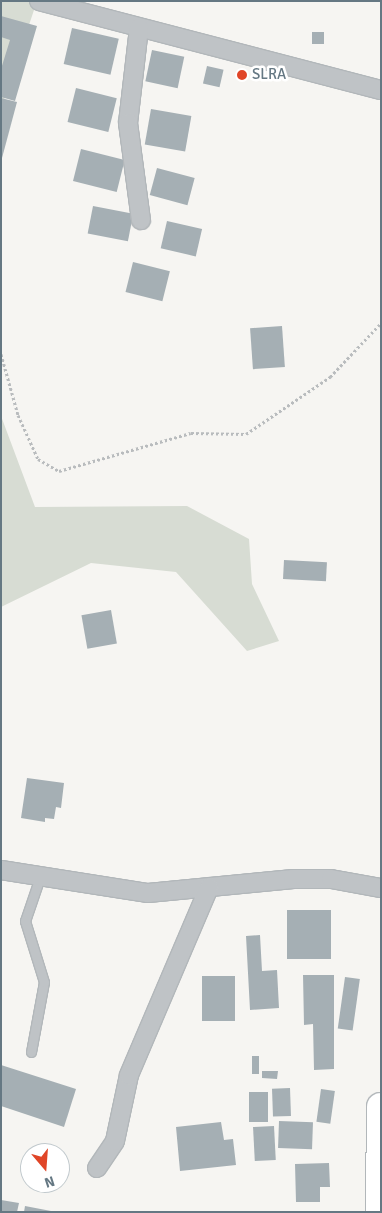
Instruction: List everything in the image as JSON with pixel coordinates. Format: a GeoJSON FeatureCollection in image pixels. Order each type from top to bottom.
{"type":"FeatureCollection","features":[{"type":"Feature","properties":{"kind":"main road"},"geometry":{"type":"LineString","coordinates":[[380,1212],[381,1107]]}},
{"type":"Feature","properties":{"kind":"street"},"geometry":{"type":"LineString","coordinates":[[39,1],[381,90]]}},
{"type":"Feature","properties":{"kind":"street"},"geometry":{"type":"LineString","coordinates":[[139,28],[128,123],[141,220]]}},
{"type":"Feature","properties":{"kind":"street"},"geometry":{"type":"LineString","coordinates":[[1,870],[148,893],[293,879],[331,879],[381,888]]}},
{"type":"Feature","properties":{"kind":"street"},"geometry":{"type":"LineString","coordinates":[[97,1168],[115,1141],[129,1075],[209,887]]}},
{"type":"Feature","properties":{"kind":"lane"},"geometry":{"type":"LineString","coordinates":[[31,1052],[44,982],[25,921],[40,877]]}},
{"type":"Feature","properties":{"kind":"path"},"geometry":{"type":"LineString","coordinates":[[1,354],[18,415],[38,459],[59,471],[191,433],[246,434],[330,376],[381,323]]}},
{"type":"Feature","properties":{"kind":"shaded area"},"geometry":{"type":"Polygon","coordinates":[[[1,1],[37,1],[1,109],[1,1]]]}},
{"type":"Feature","properties":{"kind":"shaded area"},"geometry":{"type":"Polygon","coordinates":[[[1,416],[35,507],[187,506],[249,539],[252,584],[279,641],[247,651],[176,572],[91,563],[1,607],[1,416]]]}},
{"type":"Feature","properties":{"kind":"building"},"geometry":{"type":"Polygon","coordinates":[[[1,16],[37,26],[15,101],[1,97],[1,69],[10,40],[1,37],[1,16]]]}},
{"type":"Feature","properties":{"kind":"building"},"geometry":{"type":"Polygon","coordinates":[[[72,28],[119,39],[110,75],[64,64],[72,28]]]}},
{"type":"Feature","properties":{"kind":"building"},"geometry":{"type":"Polygon","coordinates":[[[312,32],[324,32],[324,44],[312,44],[312,32]]]}},
{"type":"Feature","properties":{"kind":"building"},"geometry":{"type":"Polygon","coordinates":[[[152,50],[184,57],[178,88],[145,81],[152,50]]]}},
{"type":"Feature","properties":{"kind":"building"},"geometry":{"type":"Polygon","coordinates":[[[207,66],[224,70],[220,87],[203,84],[207,66]]]}},
{"type":"Feature","properties":{"kind":"building"},"geometry":{"type":"Polygon","coordinates":[[[76,88],[117,98],[108,132],[68,122],[76,88]]]}},
{"type":"Feature","properties":{"kind":"building"},"geometry":{"type":"Polygon","coordinates":[[[1,98],[17,102],[2,158],[1,158],[1,98]]]}},
{"type":"Feature","properties":{"kind":"building"},"geometry":{"type":"Polygon","coordinates":[[[151,109],[191,116],[185,152],[145,144],[151,109]]]}},
{"type":"Feature","properties":{"kind":"building"},"geometry":{"type":"Polygon","coordinates":[[[81,149],[125,160],[117,192],[73,181],[81,149]]]}},
{"type":"Feature","properties":{"kind":"building"},"geometry":{"type":"Polygon","coordinates":[[[157,168],[195,178],[187,205],[150,195],[157,168]]]}},
{"type":"Feature","properties":{"kind":"building"},"geometry":{"type":"Polygon","coordinates":[[[93,206],[133,214],[128,241],[88,233],[93,206]]]}},
{"type":"Feature","properties":{"kind":"building"},"geometry":{"type":"Polygon","coordinates":[[[167,221],[202,229],[196,256],[161,248],[167,221]]]}},
{"type":"Feature","properties":{"kind":"building"},"geometry":{"type":"Polygon","coordinates":[[[133,262],[170,271],[162,301],[126,292],[133,262]]]}},
{"type":"Feature","properties":{"kind":"building"},"geometry":{"type":"Polygon","coordinates":[[[282,326],[285,367],[253,369],[250,328],[282,326]]]}},
{"type":"Feature","properties":{"kind":"building"},"geometry":{"type":"Polygon","coordinates":[[[284,560],[327,562],[326,581],[283,579],[284,560]]]}},
{"type":"Feature","properties":{"kind":"building"},"geometry":{"type":"Polygon","coordinates":[[[111,610],[117,643],[87,649],[81,615],[111,610]]]}},
{"type":"Feature","properties":{"kind":"building"},"geometry":{"type":"Polygon","coordinates":[[[27,778],[64,783],[61,808],[56,807],[54,819],[45,818],[45,822],[21,818],[27,778]]]}},
{"type":"Feature","properties":{"kind":"building"},"geometry":{"type":"Polygon","coordinates":[[[287,910],[331,910],[331,959],[287,959],[287,910]]]}},
{"type":"Feature","properties":{"kind":"building"},"geometry":{"type":"Polygon","coordinates":[[[260,935],[262,971],[277,970],[279,1008],[250,1010],[246,936],[260,935]]]}},
{"type":"Feature","properties":{"kind":"building"},"geometry":{"type":"Polygon","coordinates":[[[303,975],[334,975],[334,1069],[314,1070],[313,1024],[304,1025],[303,975]]]}},
{"type":"Feature","properties":{"kind":"building"},"geometry":{"type":"Polygon","coordinates":[[[202,976],[235,976],[235,1021],[202,1021],[202,976]]]}},
{"type":"Feature","properties":{"kind":"building"},"geometry":{"type":"Polygon","coordinates":[[[345,977],[360,979],[353,1031],[338,1028],[345,977]]]}},
{"type":"Feature","properties":{"kind":"building"},"geometry":{"type":"Polygon","coordinates":[[[252,1056],[259,1056],[259,1074],[252,1074],[252,1056]]]}},
{"type":"Feature","properties":{"kind":"building"},"geometry":{"type":"Polygon","coordinates":[[[1,1065],[76,1089],[64,1127],[1,1106],[1,1065]]]}},
{"type":"Feature","properties":{"kind":"building"},"geometry":{"type":"Polygon","coordinates":[[[262,1071],[278,1071],[277,1079],[262,1078],[262,1071]]]}},
{"type":"Feature","properties":{"kind":"building"},"geometry":{"type":"Polygon","coordinates":[[[290,1088],[291,1116],[273,1117],[272,1089],[290,1088]]]}},
{"type":"Feature","properties":{"kind":"building"},"geometry":{"type":"Polygon","coordinates":[[[321,1089],[335,1091],[330,1124],[316,1122],[321,1089]]]}},
{"type":"Feature","properties":{"kind":"building"},"geometry":{"type":"Polygon","coordinates":[[[249,1092],[268,1092],[268,1122],[249,1122],[249,1092]]]}},
{"type":"Feature","properties":{"kind":"building"},"geometry":{"type":"Polygon","coordinates":[[[279,1121],[313,1122],[312,1149],[278,1148],[279,1121]]]}},
{"type":"Feature","properties":{"kind":"building"},"geometry":{"type":"Polygon","coordinates":[[[221,1122],[224,1140],[233,1139],[236,1165],[180,1171],[176,1127],[221,1122]]]}},
{"type":"Feature","properties":{"kind":"building"},"geometry":{"type":"Polygon","coordinates":[[[274,1126],[276,1160],[255,1161],[253,1127],[274,1126]]]}},
{"type":"Feature","properties":{"kind":"building"},"geometry":{"type":"Polygon","coordinates":[[[329,1163],[330,1187],[320,1187],[320,1202],[296,1202],[295,1164],[329,1163]]]}},
{"type":"Feature","properties":{"kind":"building"},"geometry":{"type":"Polygon","coordinates":[[[1,1200],[19,1203],[17,1212],[1,1212],[1,1200]]]}},
{"type":"Feature","properties":{"kind":"building"},"geometry":{"type":"Polygon","coordinates":[[[25,1206],[51,1211],[51,1212],[24,1212],[25,1206]]]}},
{"type":"Feature","properties":{"kind":"place","name":"SLRA"},"geometry":{"type":"Point","coordinates":[242,75]}}]}
